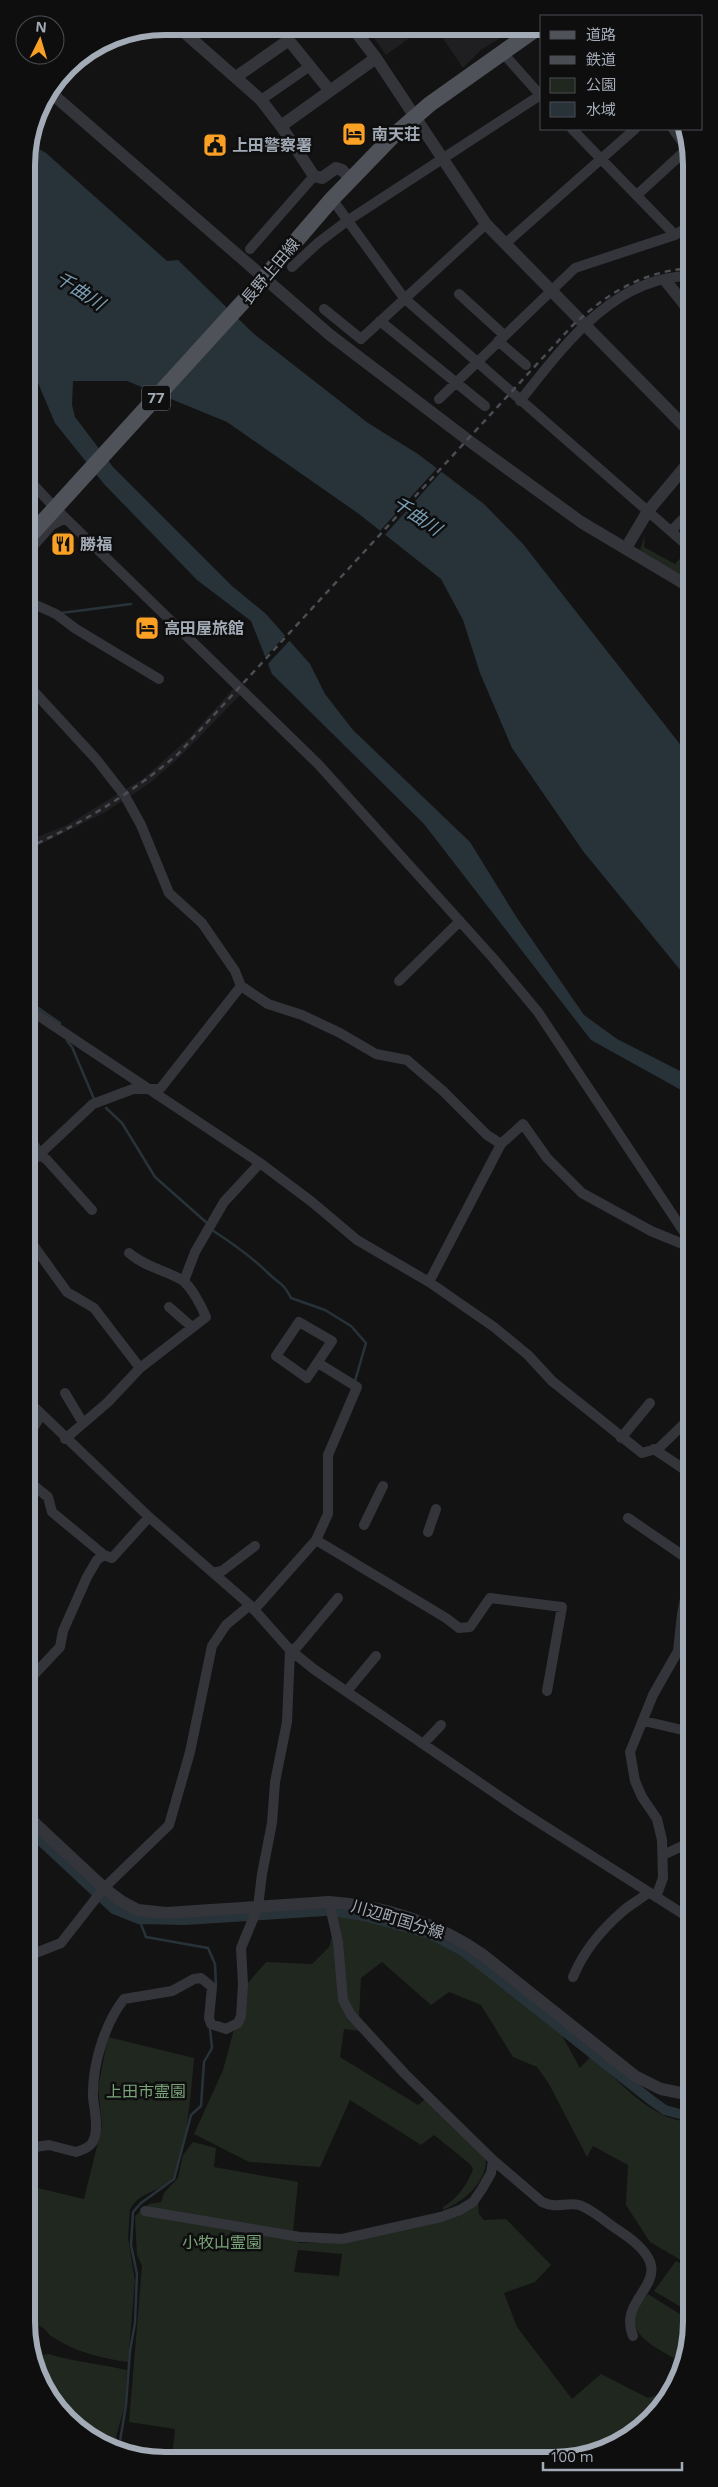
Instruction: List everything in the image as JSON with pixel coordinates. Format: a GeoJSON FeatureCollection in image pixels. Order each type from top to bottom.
{"type":"FeatureCollection","features":[{"type":"Feature","properties":{"kind":"main road","name":"長野上田線"},"geometry":{"type":"LineString","coordinates":[[35,532],[60,510],[332,199],[392,136],[414,117],[527,35]]}},
{"type":"Feature","properties":{"kind":"street"},"geometry":{"type":"LineString","coordinates":[[188,35],[260,100],[281,126],[314,176],[322,178],[336,168],[342,170],[351,179]]}},
{"type":"Feature","properties":{"kind":"street"},"geometry":{"type":"LineString","coordinates":[[358,35],[376,58],[486,224],[683,424]]}},
{"type":"Feature","properties":{"kind":"street"},"geometry":{"type":"LineString","coordinates":[[236,77],[286,42],[291,43],[330,91]]}},
{"type":"Feature","properties":{"kind":"street"},"geometry":{"type":"LineString","coordinates":[[502,52],[540,95]]}},
{"type":"Feature","properties":{"kind":"street"},"geometry":{"type":"LineString","coordinates":[[281,126],[376,58]]}},
{"type":"Feature","properties":{"kind":"street"},"geometry":{"type":"LineString","coordinates":[[260,100],[310,66]]}},
{"type":"Feature","properties":{"kind":"street"},"geometry":{"type":"LineString","coordinates":[[55,96],[330,335],[468,440],[581,522],[683,583]]}},
{"type":"Feature","properties":{"kind":"street"},"geometry":{"type":"LineString","coordinates":[[292,267],[319,242],[347,221],[540,97]]}},
{"type":"Feature","properties":{"kind":"street"},"geometry":{"type":"LineString","coordinates":[[573,130],[675,234]]}},
{"type":"Feature","properties":{"kind":"street"},"geometry":{"type":"LineString","coordinates":[[506,243],[634,130]]}},
{"type":"Feature","properties":{"kind":"street"},"geometry":{"type":"LineString","coordinates":[[674,130],[681,140]]}},
{"type":"Feature","properties":{"kind":"street"},"geometry":{"type":"LineString","coordinates":[[637,195],[683,155]]}},
{"type":"Feature","properties":{"kind":"street"},"geometry":{"type":"LineString","coordinates":[[250,250],[314,176]]}},
{"type":"Feature","properties":{"kind":"street"},"geometry":{"type":"LineString","coordinates":[[332,199],[404,298],[683,542]]}},
{"type":"Feature","properties":{"kind":"street"},"geometry":{"type":"LineString","coordinates":[[324,309],[361,339],[486,224]]}},
{"type":"Feature","properties":{"kind":"street"},"geometry":{"type":"LineString","coordinates":[[439,399],[575,268],[675,234],[683,229]]}},
{"type":"Feature","properties":{"kind":"street"},"geometry":{"type":"LineString","coordinates":[[520,401],[561,349],[604,308],[631,291],[665,280],[683,277]]}},
{"type":"Feature","properties":{"kind":"street"},"geometry":{"type":"LineString","coordinates":[[665,280],[683,302]]}},
{"type":"Feature","properties":{"kind":"street"},"geometry":{"type":"LineString","coordinates":[[459,294],[526,364]]}},
{"type":"Feature","properties":{"kind":"street"},"geometry":{"type":"LineString","coordinates":[[380,321],[485,406]]}},
{"type":"Feature","properties":{"kind":"street"},"geometry":{"type":"LineString","coordinates":[[626,548],[648,511],[683,470]]}},
{"type":"Feature","properties":{"kind":"street"},"geometry":{"type":"LineString","coordinates":[[35,486],[318,764],[460,921],[538,1012],[683,1230]]}},
{"type":"Feature","properties":{"kind":"street"},"geometry":{"type":"LineString","coordinates":[[35,544],[52,525],[60,510]]}},
{"type":"Feature","properties":{"kind":"street"},"geometry":{"type":"LineString","coordinates":[[670,531],[683,519]]}},
{"type":"Feature","properties":{"kind":"street"},"geometry":{"type":"LineString","coordinates":[[35,605],[56,614],[158,679]]}},
{"type":"Feature","properties":{"kind":"street"},"geometry":{"type":"LineString","coordinates":[[35,694],[96,759],[125,796],[140,825],[169,893],[202,923],[235,971],[241,986],[268,1004],[309,1019],[376,1054],[407,1060],[443,1091],[487,1135],[501,1144]]}},
{"type":"Feature","properties":{"kind":"street"},"geometry":{"type":"LineString","coordinates":[[399,981],[460,921]]}},
{"type":"Feature","properties":{"kind":"street"},"geometry":{"type":"LineString","coordinates":[[35,1158],[93,1104],[134,1089],[160,1088],[241,986]]}},
{"type":"Feature","properties":{"kind":"street"},"geometry":{"type":"LineString","coordinates":[[35,1013],[260,1163],[312,1202],[357,1240],[429,1282],[494,1327],[528,1355],[552,1380],[621,1438],[642,1453],[659,1448],[683,1425]]}},
{"type":"Feature","properties":{"kind":"street"},"geometry":{"type":"LineString","coordinates":[[429,1282],[501,1144],[524,1124],[547,1158],[582,1193],[651,1231],[683,1244]]}},
{"type":"Feature","properties":{"kind":"street"},"geometry":{"type":"LineString","coordinates":[[35,1147],[39,1154],[47,1160],[92,1210]]}},
{"type":"Feature","properties":{"kind":"street"},"geometry":{"type":"LineString","coordinates":[[184,1281],[195,1252],[224,1202],[260,1163]]}},
{"type":"Feature","properties":{"kind":"street"},"geometry":{"type":"LineString","coordinates":[[35,1248],[67,1292],[94,1308],[140,1368]]}},
{"type":"Feature","properties":{"kind":"street"},"geometry":{"type":"LineString","coordinates":[[65,1439],[108,1402],[140,1368],[206,1317],[200,1302],[184,1281],[138,1261],[129,1253]]}},
{"type":"Feature","properties":{"kind":"street"},"geometry":{"type":"LineString","coordinates":[[169,1307],[192,1327]]}},
{"type":"Feature","properties":{"kind":"street"},"geometry":{"type":"LineString","coordinates":[[299,1322],[332,1341],[318,1363],[307,1378],[276,1356],[299,1322]]}},
{"type":"Feature","properties":{"kind":"street"},"geometry":{"type":"LineString","coordinates":[[35,1953],[61,1943],[104,1888],[173,1820],[190,1752],[212,1646],[226,1625],[252,1607],[316,1540],[328,1514],[328,1455],[356,1387],[318,1363]]}},
{"type":"Feature","properties":{"kind":"street"},"geometry":{"type":"LineString","coordinates":[[65,1393],[83,1424]]}},
{"type":"Feature","properties":{"kind":"street"},"geometry":{"type":"LineString","coordinates":[[621,1438],[650,1403]]}},
{"type":"Feature","properties":{"kind":"street"},"geometry":{"type":"LineString","coordinates":[[35,1409],[149,1517],[252,1607],[290,1650],[423,1744],[562,1838],[683,1914]]}},
{"type":"Feature","properties":{"kind":"street"},"geometry":{"type":"LineString","coordinates":[[35,1425],[41,1415]]}},
{"type":"Feature","properties":{"kind":"street"},"geometry":{"type":"LineString","coordinates":[[654,1449],[683,1469]]}},
{"type":"Feature","properties":{"kind":"street"},"geometry":{"type":"LineString","coordinates":[[364,1525],[383,1486]]}},
{"type":"Feature","properties":{"kind":"street"},"geometry":{"type":"LineString","coordinates":[[35,1487],[48,1497],[52,1512],[104,1555],[112,1558],[149,1517]]}},
{"type":"Feature","properties":{"kind":"street"},"geometry":{"type":"LineString","coordinates":[[428,1532],[436,1509]]}},
{"type":"Feature","properties":{"kind":"street"},"geometry":{"type":"LineString","coordinates":[[628,1518],[683,1558]]}},
{"type":"Feature","properties":{"kind":"street"},"geometry":{"type":"LineString","coordinates":[[316,1540],[446,1618],[459,1628],[470,1627],[490,1598],[562,1607],[547,1691]]}},
{"type":"Feature","properties":{"kind":"street"},"geometry":{"type":"LineString","coordinates":[[213,1573],[222,1571],[255,1546]]}},
{"type":"Feature","properties":{"kind":"street"},"geometry":{"type":"LineString","coordinates":[[35,1674],[60,1647],[63,1631],[87,1577],[97,1560],[104,1555]]}},
{"type":"Feature","properties":{"kind":"street"},"geometry":{"type":"LineString","coordinates":[[290,1650],[297,1647],[338,1598]]}},
{"type":"Feature","properties":{"kind":"street"},"geometry":{"type":"LineString","coordinates":[[573,1977],[583,1955],[593,1941],[624,1910],[652,1894],[663,1878],[663,1855],[657,1819],[642,1797],[630,1762],[630,1752],[653,1695],[678,1651],[683,1628]]}},
{"type":"Feature","properties":{"kind":"street"},"geometry":{"type":"LineString","coordinates":[[35,2147],[49,2145],[72,2152],[80,2151],[91,2144],[95,2138],[94,2084],[111,2016],[124,1999],[172,1991],[194,1979],[202,1978],[212,1987],[209,2018],[211,2024],[226,2029],[238,2023],[241,2016],[243,1984],[241,1948],[255,1913],[272,1823],[275,1782],[285,1739],[290,1650]]}},
{"type":"Feature","properties":{"kind":"street"},"geometry":{"type":"LineString","coordinates":[[347,1691],[376,1656]]}},
{"type":"Feature","properties":{"kind":"street"},"geometry":{"type":"LineString","coordinates":[[644,1721],[683,1730]]}},
{"type":"Feature","properties":{"kind":"street"},"geometry":{"type":"LineString","coordinates":[[423,1744],[440,1725]]}},
{"type":"Feature","properties":{"kind":"street","name":"川辺町国分線"},"geometry":{"type":"LineString","coordinates":[[35,1824],[104,1888],[121,1901],[149,1912],[255,1913],[329,1902],[369,1906],[451,1934],[483,1955],[635,2076],[661,2089],[683,2093]]}},
{"type":"Feature","properties":{"kind":"street"},"geometry":{"type":"LineString","coordinates":[[663,1855],[683,1846]]}},
{"type":"Feature","properties":{"kind":"street"},"geometry":{"type":"LineString","coordinates":[[329,1902],[338,1942],[342,1992],[346,2007],[405,2074],[493,2160],[542,2202],[551,2206],[580,2206],[642,2247],[651,2273],[646,2290],[631,2311],[628,2325],[633,2336]]}},
{"type":"Feature","properties":{"kind":"street"},"geometry":{"type":"LineString","coordinates":[[146,2211],[300,2238],[342,2239],[441,2217],[460,2210],[473,2202],[482,2189],[491,2173],[493,2160]]}},
{"type":"Feature","properties":{"kind":"shaded area"},"geometry":{"type":"Polygon","coordinates":[[[372,35],[413,35],[386,55],[372,35]]]}},
{"type":"Feature","properties":{"kind":"shaded area"},"geometry":{"type":"Polygon","coordinates":[[[441,35],[505,35],[481,50],[463,68],[441,35]]]}},
{"type":"Feature","properties":{"kind":"shaded area"},"geometry":{"type":"Polygon","coordinates":[[[234,688],[241,694],[181,756],[150,783],[104,813],[35,847],[35,838],[67,825],[144,778],[189,738],[234,688]]]}},
{"type":"Feature","properties":{"kind":"green space"},"geometry":{"type":"Polygon","coordinates":[[[645,535],[644,547],[675,564],[683,555],[683,576],[640,550],[645,535]]]}},
{"type":"Feature","properties":{"kind":"green space"},"geometry":{"type":"Polygon","coordinates":[[[338,1915],[364,1918],[430,1936],[462,1952],[559,2030],[580,2068],[591,2056],[636,2098],[662,2115],[683,2121],[683,2261],[650,2242],[626,2205],[628,2165],[593,2146],[587,2157],[549,2084],[537,2067],[513,2057],[481,2005],[449,1992],[431,2005],[382,1962],[361,1978],[359,2018],[361,2031],[344,2029],[340,2057],[418,2105],[425,2099],[486,2160],[482,2176],[472,2191],[458,2202],[443,2210],[443,2207],[457,2196],[468,2180],[473,2169],[470,2164],[434,2135],[421,2145],[350,2100],[320,2167],[249,2162],[194,2134],[223,2070],[246,1985],[266,1962],[312,1964],[329,1947],[338,1915]]]}},
{"type":"Feature","properties":{"kind":"green space","name":"上田市霊園"},"geometry":{"type":"Polygon","coordinates":[[[108,2037],[194,2058],[188,2121],[177,2169],[168,2183],[139,2199],[130,2210],[128,2237],[135,2281],[128,2362],[79,2350],[60,2342],[35,2324],[35,2187],[84,2199],[102,2126],[98,2087],[108,2037]]]}},
{"type":"Feature","properties":{"kind":"green space","name":"小牧山霊園"},"geometry":{"type":"Polygon","coordinates":[[[193,2142],[216,2148],[214,2167],[298,2182],[293,2232],[299,2243],[341,2243],[478,2202],[479,2214],[484,2220],[506,2219],[551,2265],[535,2282],[504,2293],[517,2327],[572,2399],[601,2374],[648,2398],[661,2394],[639,2420],[618,2435],[579,2450],[562,2452],[173,2452],[175,2429],[129,2422],[142,2266],[137,2255],[135,2216],[149,2204],[161,2202],[164,2193],[178,2178],[183,2155],[193,2142]],[[298,2250],[294,2272],[339,2276],[342,2254],[298,2250]]]}},
{"type":"Feature","properties":{"kind":"green space"},"geometry":{"type":"Polygon","coordinates":[[[676,2261],[683,2265],[683,2308],[654,2291],[676,2261]]]}},
{"type":"Feature","properties":{"kind":"green space"},"geometry":{"type":"Polygon","coordinates":[[[648,2294],[683,2316],[681,2348],[677,2360],[648,2342],[635,2327],[633,2319],[638,2305],[648,2294]]]}},
{"type":"Feature","properties":{"kind":"green space"},"geometry":{"type":"Polygon","coordinates":[[[49,2354],[127,2370],[125,2405],[116,2437],[121,2444],[107,2439],[73,2414],[52,2387],[42,2364],[40,2358],[42,2355],[49,2354]]]}},
{"type":"Feature","properties":{"kind":"water","name":"千曲川"},"geometry":{"type":"Polygon","coordinates":[[[36,147],[46,153],[167,261],[178,260],[254,334],[368,423],[418,454],[484,504],[523,544],[683,748],[683,973],[583,851],[512,748],[480,673],[463,620],[441,579],[359,514],[227,422],[127,381],[73,381],[72,405],[75,417],[113,467],[232,586],[266,614],[310,664],[325,694],[353,730],[470,842],[517,918],[584,1015],[617,1039],[683,1072],[683,1091],[591,1040],[424,824],[272,674],[251,621],[197,580],[104,484],[55,423],[35,376],[36,147]]]}},
{"type":"Feature","properties":{"kind":"pier"},"geometry":{"type":"Polygon","coordinates":[[[439,466],[443,470],[383,537],[378,533],[439,466]]]}},
{"type":"Feature","properties":{"kind":"pier"},"geometry":{"type":"Polygon","coordinates":[[[287,634],[291,639],[266,666],[263,659],[287,634]]]}},
{"type":"Feature","properties":{"kind":"waterway"},"geometry":{"type":"LineString","coordinates":[[61,613],[131,604]]}},
{"type":"Feature","properties":{"kind":"waterway"},"geometry":{"type":"LineString","coordinates":[[35,1006],[60,1023]]}},
{"type":"Feature","properties":{"kind":"waterway"},"geometry":{"type":"LineString","coordinates":[[67,1041],[72,1047],[94,1099]]}},
{"type":"Feature","properties":{"kind":"waterway"},"geometry":{"type":"LineString","coordinates":[[106,1108],[122,1123],[155,1177],[207,1223]]}},
{"type":"Feature","properties":{"kind":"waterway"},"geometry":{"type":"LineString","coordinates":[[212,1230],[255,1261],[283,1286],[291,1298],[325,1310],[351,1326],[366,1343],[355,1381]]}},
{"type":"Feature","properties":{"kind":"waterway"},"geometry":{"type":"LineString","coordinates":[[35,1836],[114,1909],[139,1919],[185,1920],[325,1911]]}},
{"type":"Feature","properties":{"kind":"waterway"},"geometry":{"type":"LineString","coordinates":[[338,1912],[364,1916],[430,1934],[463,1951],[651,2100],[665,2110],[683,2115]]}},
{"type":"Feature","properties":{"kind":"waterway"},"geometry":{"type":"LineString","coordinates":[[139,1919],[146,1937],[208,1948],[215,1964],[216,1986]]}},
{"type":"Feature","properties":{"kind":"waterway"},"geometry":{"type":"LineString","coordinates":[[120,2444],[135,2323],[137,2274],[131,2245],[133,2212],[141,2203],[174,2179],[191,2115],[201,2106],[204,2062],[212,2048],[210,2029]]}},
{"type":"Feature","properties":{"kind":"railway"},"geometry":{"type":"LineString","coordinates":[[35,844],[87,818],[143,782],[178,754],[585,314],[625,286],[655,275],[683,269]]}},
{"type":"Feature","properties":{"kind":"place","name":"南天荘"},"geometry":{"type":"Point","coordinates":[354,134]}},
{"type":"Feature","properties":{"kind":"place","name":"上田警察署"},"geometry":{"type":"Point","coordinates":[215,145]}},
{"type":"Feature","properties":{"kind":"place","name":"勝福"},"geometry":{"type":"Point","coordinates":[63,544]}},
{"type":"Feature","properties":{"kind":"place","name":"高田屋旅館"},"geometry":{"type":"Point","coordinates":[147,628]}}]}
